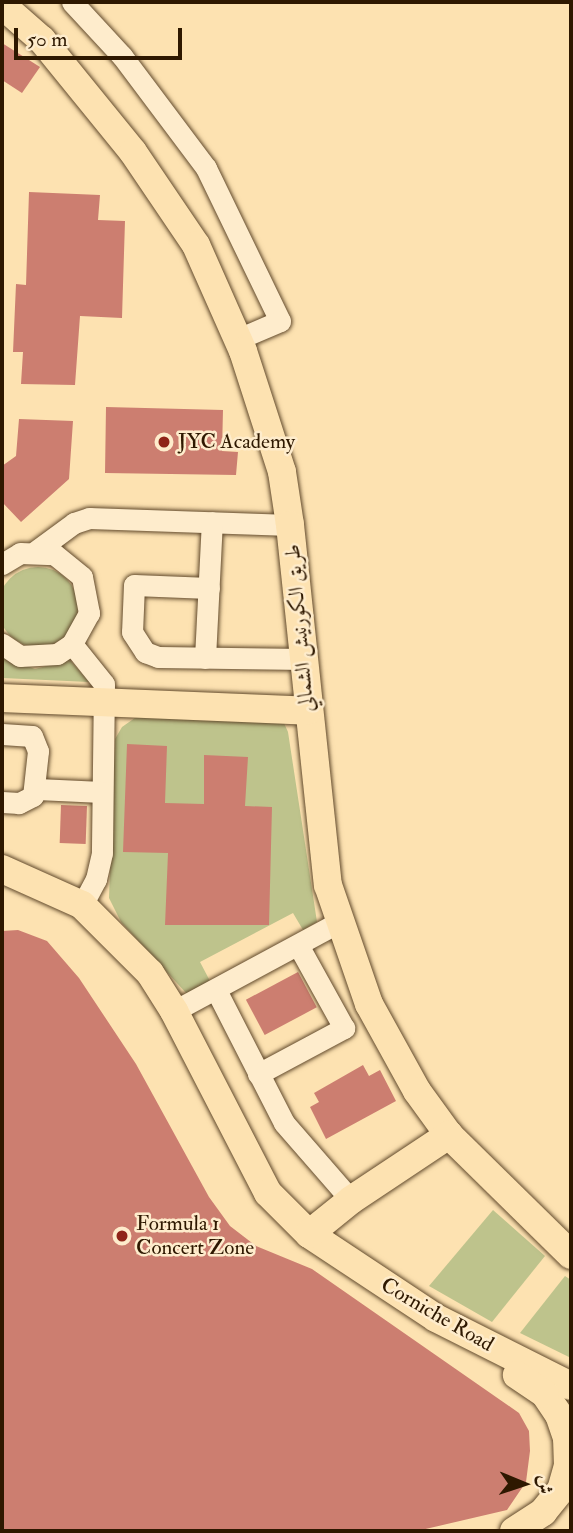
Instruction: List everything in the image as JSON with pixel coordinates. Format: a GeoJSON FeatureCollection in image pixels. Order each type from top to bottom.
{"type":"FeatureCollection","features":[{"type":"Feature","properties":{"kind":"main road","name":"طريق الكورنيش الشمالي"},"geometry":{"type":"LineString","coordinates":[[2,5],[68,69],[133,152],[196,245],[238,339],[282,472],[290,525],[322,845],[340,922],[369,1004],[393,1052],[449,1135],[571,1255]]}},
{"type":"Feature","properties":{"kind":"main road"},"geometry":{"type":"LineString","coordinates":[[2,698],[307,710]]}},
{"type":"Feature","properties":{"kind":"main road"},"geometry":{"type":"LineString","coordinates":[[2,869],[82,905]]}},
{"type":"Feature","properties":{"kind":"main road","name":"Corniche Road"},"geometry":{"type":"LineString","coordinates":[[82,905],[149,973],[174,1011],[268,1193],[309,1234],[399,1294],[571,1386]]}},
{"type":"Feature","properties":{"kind":"main road"},"geometry":{"type":"LineString","coordinates":[[309,1234],[351,1200],[449,1135]]}},
{"type":"Feature","properties":{"kind":"main road"},"geometry":{"type":"LineString","coordinates":[[399,1294],[545,1394],[559,1415],[567,1438],[568,1466],[561,1490],[543,1512],[514,1531]]}},
{"type":"Feature","properties":{"kind":"street"},"geometry":{"type":"LineString","coordinates":[[72,2],[122,56],[205,167],[280,321],[238,339]]}},
{"type":"Feature","properties":{"kind":"street"},"geometry":{"type":"LineString","coordinates":[[2,564],[36,551],[74,523],[89,518],[290,525]]}},
{"type":"Feature","properties":{"kind":"street"},"geometry":{"type":"LineString","coordinates":[[205,658],[212,522]]}},
{"type":"Feature","properties":{"kind":"street"},"geometry":{"type":"LineString","coordinates":[[2,644],[20,656],[38,658],[72,644],[89,613],[86,586],[71,563],[36,551]]}},
{"type":"Feature","properties":{"kind":"street"},"geometry":{"type":"LineString","coordinates":[[209,588],[134,585],[132,632],[145,652],[158,657],[304,659]]}},
{"type":"Feature","properties":{"kind":"street"},"geometry":{"type":"LineString","coordinates":[[72,644],[104,684],[102,853],[96,879],[82,905]]}},
{"type":"Feature","properties":{"kind":"street"},"geometry":{"type":"LineString","coordinates":[[2,734],[32,736],[37,743],[37,789],[28,800],[2,802]]}},
{"type":"Feature","properties":{"kind":"street"},"geometry":{"type":"LineString","coordinates":[[37,789],[102,792]]}},
{"type":"Feature","properties":{"kind":"street"},"geometry":{"type":"LineString","coordinates":[[174,1011],[340,922]]}},
{"type":"Feature","properties":{"kind":"street"},"geometry":{"type":"LineString","coordinates":[[258,1074],[344,1028],[299,945]]}},
{"type":"Feature","properties":{"kind":"street"},"geometry":{"type":"LineString","coordinates":[[216,990],[258,1074],[298,1142],[351,1200]]}},
{"type":"Feature","properties":{"kind":"green space"},"geometry":{"type":"Polygon","coordinates":[[[30,567],[46,567],[67,578],[78,599],[78,615],[67,636],[46,647],[30,647],[16,641],[4,629],[-2,615],[-2,599],[4,585],[16,573],[30,567]]]}},
{"type":"Feature","properties":{"kind":"green space"},"geometry":{"type":"Polygon","coordinates":[[[2,657],[35,669],[70,660],[89,682],[2,678],[2,657]]]}},
{"type":"Feature","properties":{"kind":"green space"},"geometry":{"type":"Polygon","coordinates":[[[142,713],[284,723],[288,732],[317,922],[303,930],[293,913],[200,962],[210,981],[187,994],[121,922],[109,898],[115,739],[122,727],[142,713]]]}},
{"type":"Feature","properties":{"kind":"green space"},"geometry":{"type":"Polygon","coordinates":[[[493,1210],[545,1256],[492,1322],[429,1286],[493,1210]]]}},
{"type":"Feature","properties":{"kind":"green space"},"geometry":{"type":"Polygon","coordinates":[[[565,1276],[571,1280],[571,1358],[520,1333],[565,1276]]]}},
{"type":"Feature","properties":{"kind":"building"},"geometry":{"type":"Polygon","coordinates":[[[2,43],[40,67],[22,93],[2,80],[2,43]]]}},
{"type":"Feature","properties":{"kind":"building"},"geometry":{"type":"Polygon","coordinates":[[[29,192],[100,195],[98,220],[125,221],[122,318],[80,316],[75,385],[21,384],[23,352],[13,352],[16,284],[26,285],[29,192]]]}},
{"type":"Feature","properties":{"kind":"building"},"geometry":{"type":"Polygon","coordinates":[[[106,407],[223,410],[222,451],[238,452],[236,475],[105,473],[106,407]]]}},
{"type":"Feature","properties":{"kind":"building"},"geometry":{"type":"Polygon","coordinates":[[[19,419],[73,421],[69,479],[21,522],[2,502],[2,466],[16,456],[19,419]]]}},
{"type":"Feature","properties":{"kind":"building"},"geometry":{"type":"Polygon","coordinates":[[[127,744],[167,746],[165,803],[204,804],[204,755],[248,757],[245,806],[272,807],[269,925],[165,925],[168,853],[123,852],[127,744]]]}},
{"type":"Feature","properties":{"kind":"building"},"geometry":{"type":"Polygon","coordinates":[[[61,805],[87,806],[86,844],[60,843],[61,805]]]}},
{"type":"Feature","properties":{"kind":"building","name":"Formula 1 Concert Zone"},"geometry":{"type":"Polygon","coordinates":[[[18,930],[47,941],[79,978],[136,1064],[209,1197],[230,1226],[256,1246],[312,1269],[519,1413],[529,1431],[530,1451],[526,1482],[507,1510],[417,1531],[2,1531],[2,931],[18,930]]]}},
{"type":"Feature","properties":{"kind":"building"},"geometry":{"type":"Polygon","coordinates":[[[298,972],[317,1007],[265,1035],[246,1000],[298,972]]]}},
{"type":"Feature","properties":{"kind":"building"},"geometry":{"type":"Polygon","coordinates":[[[363,1065],[369,1076],[380,1070],[396,1101],[326,1139],[310,1107],[319,1102],[314,1093],[363,1065]]]}},
{"type":"Feature","properties":{"kind":"place","name":"JYC Academy"},"geometry":{"type":"Point","coordinates":[164,442]}},
{"type":"Feature","properties":{"kind":"place","name":"Formula 1 Concert Zone"},"geometry":{"type":"Point","coordinates":[122,1236]}}]}
